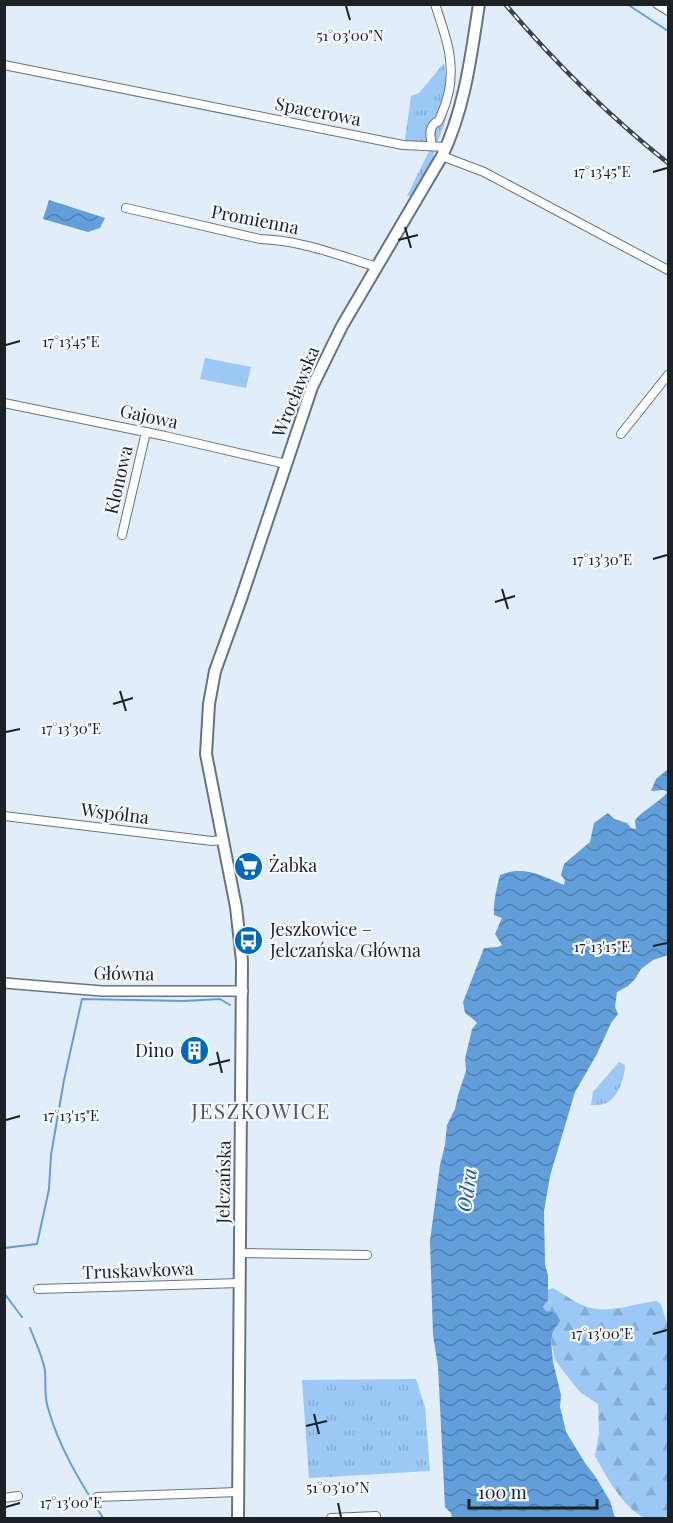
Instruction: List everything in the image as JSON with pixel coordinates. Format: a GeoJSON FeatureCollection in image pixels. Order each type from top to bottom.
{"type":"FeatureCollection","features":[{"type":"Feature","properties":{"kind":"main road","name":"Wrocławska"},"geometry":{"type":"LineString","coordinates":[[217,813],[206,754],[209,704],[215,671],[312,387],[342,326],[444,151],[454,128],[462,99],[479,4]]}},
{"type":"Feature","properties":{"kind":"main road","name":"Jelczańska"},"geometry":{"type":"LineString","coordinates":[[217,813],[238,917],[243,991],[238,1518]]}},
{"type":"Feature","properties":{"kind":"street"},"geometry":{"type":"LineString","coordinates":[[432,146],[430,129],[438,122],[445,106],[451,62],[435,4]]}},
{"type":"Feature","properties":{"kind":"street"},"geometry":{"type":"LineString","coordinates":[[657,4],[669,11]]}},
{"type":"Feature","properties":{"kind":"street","name":"Spacerowa"},"geometry":{"type":"LineString","coordinates":[[4,65],[402,144],[432,146],[669,270]]}},
{"type":"Feature","properties":{"kind":"street","name":"Promienna"},"geometry":{"type":"LineString","coordinates":[[126,207],[260,239],[300,243],[376,267]]}},
{"type":"Feature","properties":{"kind":"street"},"geometry":{"type":"LineString","coordinates":[[621,434],[669,375]]}},
{"type":"Feature","properties":{"kind":"street","name":"Gajowa"},"geometry":{"type":"LineString","coordinates":[[4,403],[286,464]]}},
{"type":"Feature","properties":{"kind":"street","name":"Klonowa"},"geometry":{"type":"LineString","coordinates":[[122,535],[146,432]]}},
{"type":"Feature","properties":{"kind":"street","name":"Wspólna"},"geometry":{"type":"LineString","coordinates":[[4,816],[212,841],[223,840]]}},
{"type":"Feature","properties":{"kind":"street","name":"Główna"},"geometry":{"type":"LineString","coordinates":[[4,983],[102,991],[243,991]]}},
{"type":"Feature","properties":{"kind":"street"},"geometry":{"type":"LineString","coordinates":[[240,1253],[367,1255]]}},
{"type":"Feature","properties":{"kind":"street","name":"Truskawkowa"},"geometry":{"type":"LineString","coordinates":[[38,1289],[240,1283]]}},
{"type":"Feature","properties":{"kind":"street"},"geometry":{"type":"LineString","coordinates":[[97,1497],[238,1492]]}},
{"type":"Feature","properties":{"kind":"street"},"geometry":{"type":"LineString","coordinates":[[4,1498],[18,1496]]}},
{"type":"Feature","properties":{"kind":"street"},"geometry":{"type":"LineString","coordinates":[[331,1518],[376,1516]]}},
{"type":"Feature","properties":{"kind":"green space"},"geometry":{"type":"Polygon","coordinates":[[[444,63],[446,94],[451,99],[444,125],[434,151],[433,162],[416,190],[407,196],[429,151],[404,147],[411,96],[419,93],[444,63]]]}},
{"type":"Feature","properties":{"kind":"green space"},"geometry":{"type":"Polygon","coordinates":[[[205,358],[251,367],[246,388],[200,379],[205,358]]]}},
{"type":"Feature","properties":{"kind":"green space"},"geometry":{"type":"Polygon","coordinates":[[[619,1062],[625,1065],[624,1075],[614,1097],[601,1105],[591,1105],[593,1092],[619,1062]]]}},
{"type":"Feature","properties":{"kind":"green space"},"geometry":{"type":"Polygon","coordinates":[[[553,1288],[591,1308],[616,1309],[657,1301],[661,1305],[668,1326],[668,1518],[645,1518],[629,1507],[604,1473],[595,1456],[599,1433],[598,1404],[581,1393],[555,1360],[551,1341],[553,1331],[543,1307],[548,1300],[548,1290],[553,1288]]]}},
{"type":"Feature","properties":{"kind":"green space"},"geometry":{"type":"Polygon","coordinates":[[[416,1379],[425,1407],[430,1471],[309,1478],[302,1380],[416,1379]]]}},
{"type":"Feature","properties":{"kind":"water"},"geometry":{"type":"Polygon","coordinates":[[[49,200],[105,218],[100,228],[88,232],[43,219],[49,200]]]}},
{"type":"Feature","properties":{"kind":"water"},"geometry":{"type":"Polygon","coordinates":[[[668,769],[668,792],[651,791],[656,779],[668,769]]]}},
{"type":"Feature","properties":{"kind":"water","name":"Odra"},"geometry":{"type":"Polygon","coordinates":[[[668,792],[668,955],[653,960],[641,969],[628,986],[617,992],[615,1007],[618,1014],[575,1092],[550,1176],[544,1211],[548,1300],[543,1307],[546,1311],[556,1313],[560,1321],[553,1331],[551,1341],[553,1362],[561,1395],[560,1407],[566,1432],[610,1501],[615,1518],[452,1518],[451,1513],[445,1507],[438,1366],[433,1335],[430,1241],[447,1125],[455,1109],[466,1071],[465,1059],[472,1029],[477,1023],[465,1013],[463,1002],[484,948],[502,945],[495,934],[502,918],[494,915],[500,875],[525,871],[564,885],[565,880],[561,875],[564,864],[590,842],[594,823],[608,813],[614,819],[636,829],[635,820],[668,792]]]}},
{"type":"Feature","properties":{"kind":"waterway"},"geometry":{"type":"LineString","coordinates":[[627,4],[668,31]]}},
{"type":"Feature","properties":{"kind":"waterway"},"geometry":{"type":"LineString","coordinates":[[4,1248],[37,1244],[49,1189],[51,1155],[64,1080],[82,999],[184,1001],[220,999],[230,1005]]}},
{"type":"Feature","properties":{"kind":"waterway"},"geometry":{"type":"LineString","coordinates":[[4,1293],[22,1317]]}},
{"type":"Feature","properties":{"kind":"waterway"},"geometry":{"type":"LineString","coordinates":[[30,1328],[44,1366],[46,1399],[58,1437],[71,1465],[103,1518]]}},
{"type":"Feature","properties":{"kind":"railway"},"geometry":{"type":"LineString","coordinates":[[505,4],[583,88],[668,163]]}},
{"type":"Feature","properties":{"kind":"place","name":"Żabka"},"geometry":{"type":"Point","coordinates":[248,866]}},
{"type":"Feature","properties":{"kind":"place","name":"Jeszkowice – Jelczańska/Główna"},"geometry":{"type":"Point","coordinates":[249,940]}},
{"type":"Feature","properties":{"kind":"place","name":"Dino"},"geometry":{"type":"Point","coordinates":[195,1051]}},
{"type":"Feature","properties":{"kind":"district","name":"JESZKOWICE"},"geometry":{"type":"Point","coordinates":[261,1112]}}]}
